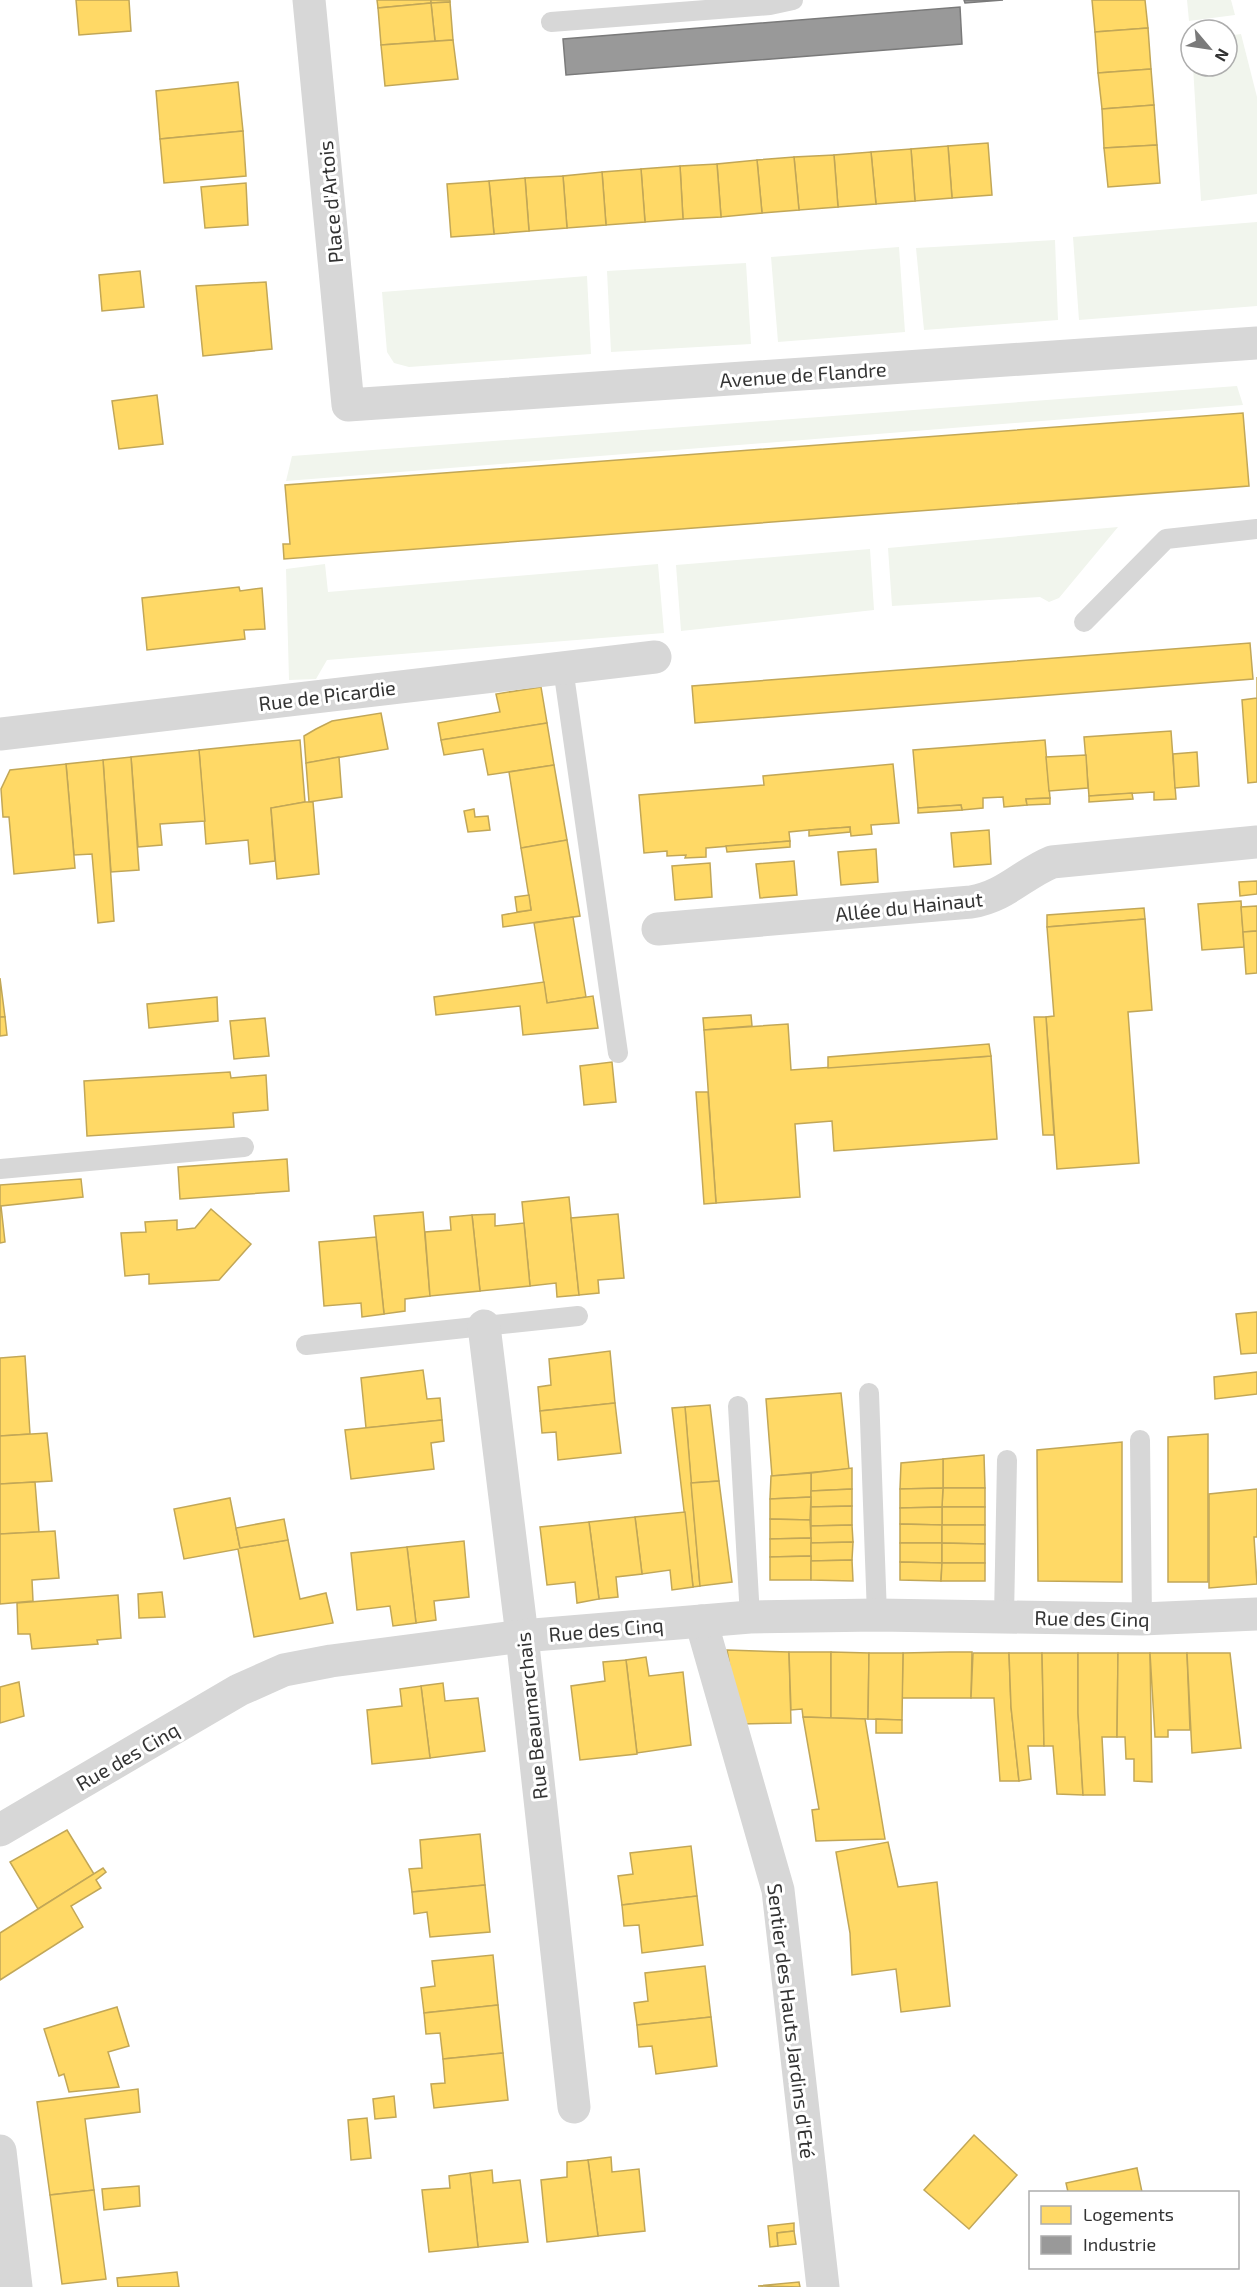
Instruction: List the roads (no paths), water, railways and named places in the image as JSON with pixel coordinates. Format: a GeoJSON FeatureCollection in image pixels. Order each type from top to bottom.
{"type":"FeatureCollection","features":[{"type":"Feature","properties":{"kind":"street","name":"Place d'Artois"},"geometry":{"type":"LineString","coordinates":[[309,0],[348,405]]}},
{"type":"Feature","properties":{"kind":"street","name":"Avenue de Flandre"},"geometry":{"type":"LineString","coordinates":[[348,405],[1257,343]]}},
{"type":"Feature","properties":{"kind":"street","name":"Rue de Picardie"},"geometry":{"type":"LineString","coordinates":[[0,734],[655,657]]}},
{"type":"Feature","properties":{"kind":"street","name":"Allée du Hainaut"},"geometry":{"type":"LineString","coordinates":[[658,929],[970,902],[987,899],[1001,893],[1038,867],[1052,862],[1257,842]]}},
{"type":"Feature","properties":{"kind":"street","name":"Rue Beaumarchais"},"geometry":{"type":"LineString","coordinates":[[483,1326],[522,1636],[574,2107]]}},
{"type":"Feature","properties":{"kind":"street","name":"Rue des Cinq"},"geometry":{"type":"LineString","coordinates":[[0,1830],[239,1690],[284,1670],[331,1661],[522,1636],[750,1617],[877,1615],[1142,1619],[1257,1614]]}},
{"type":"Feature","properties":{"kind":"street","name":"Sentier des Hauts Jardins d'Eté"},"geometry":{"type":"LineString","coordinates":[[701,1621],[778,1890],[823,2287]]}},
{"type":"Feature","properties":{"kind":"street"},"geometry":{"type":"LineString","coordinates":[[0,2151],[16,2287]]}},
{"type":"Feature","properties":{"kind":"lane"},"geometry":{"type":"LineString","coordinates":[[551,22],[770,5],[793,0]]}},
{"type":"Feature","properties":{"kind":"lane"},"geometry":{"type":"LineString","coordinates":[[1084,622],[1166,539],[1257,529]]}},
{"type":"Feature","properties":{"kind":"lane"},"geometry":{"type":"LineString","coordinates":[[563,668],[618,1053]]}},
{"type":"Feature","properties":{"kind":"lane"},"geometry":{"type":"LineString","coordinates":[[0,1169],[244,1147]]}},
{"type":"Feature","properties":{"kind":"lane"},"geometry":{"type":"LineString","coordinates":[[306,1345],[578,1316]]}},
{"type":"Feature","properties":{"kind":"lane"},"geometry":{"type":"LineString","coordinates":[[869,1393],[877,1615]]}},
{"type":"Feature","properties":{"kind":"lane"},"geometry":{"type":"LineString","coordinates":[[738,1406],[750,1617]]}},
{"type":"Feature","properties":{"kind":"lane"},"geometry":{"type":"LineString","coordinates":[[1140,1440],[1142,1619]]}},
{"type":"Feature","properties":{"kind":"lane"},"geometry":{"type":"LineString","coordinates":[[1004,1617],[1007,1460]]}}]}
